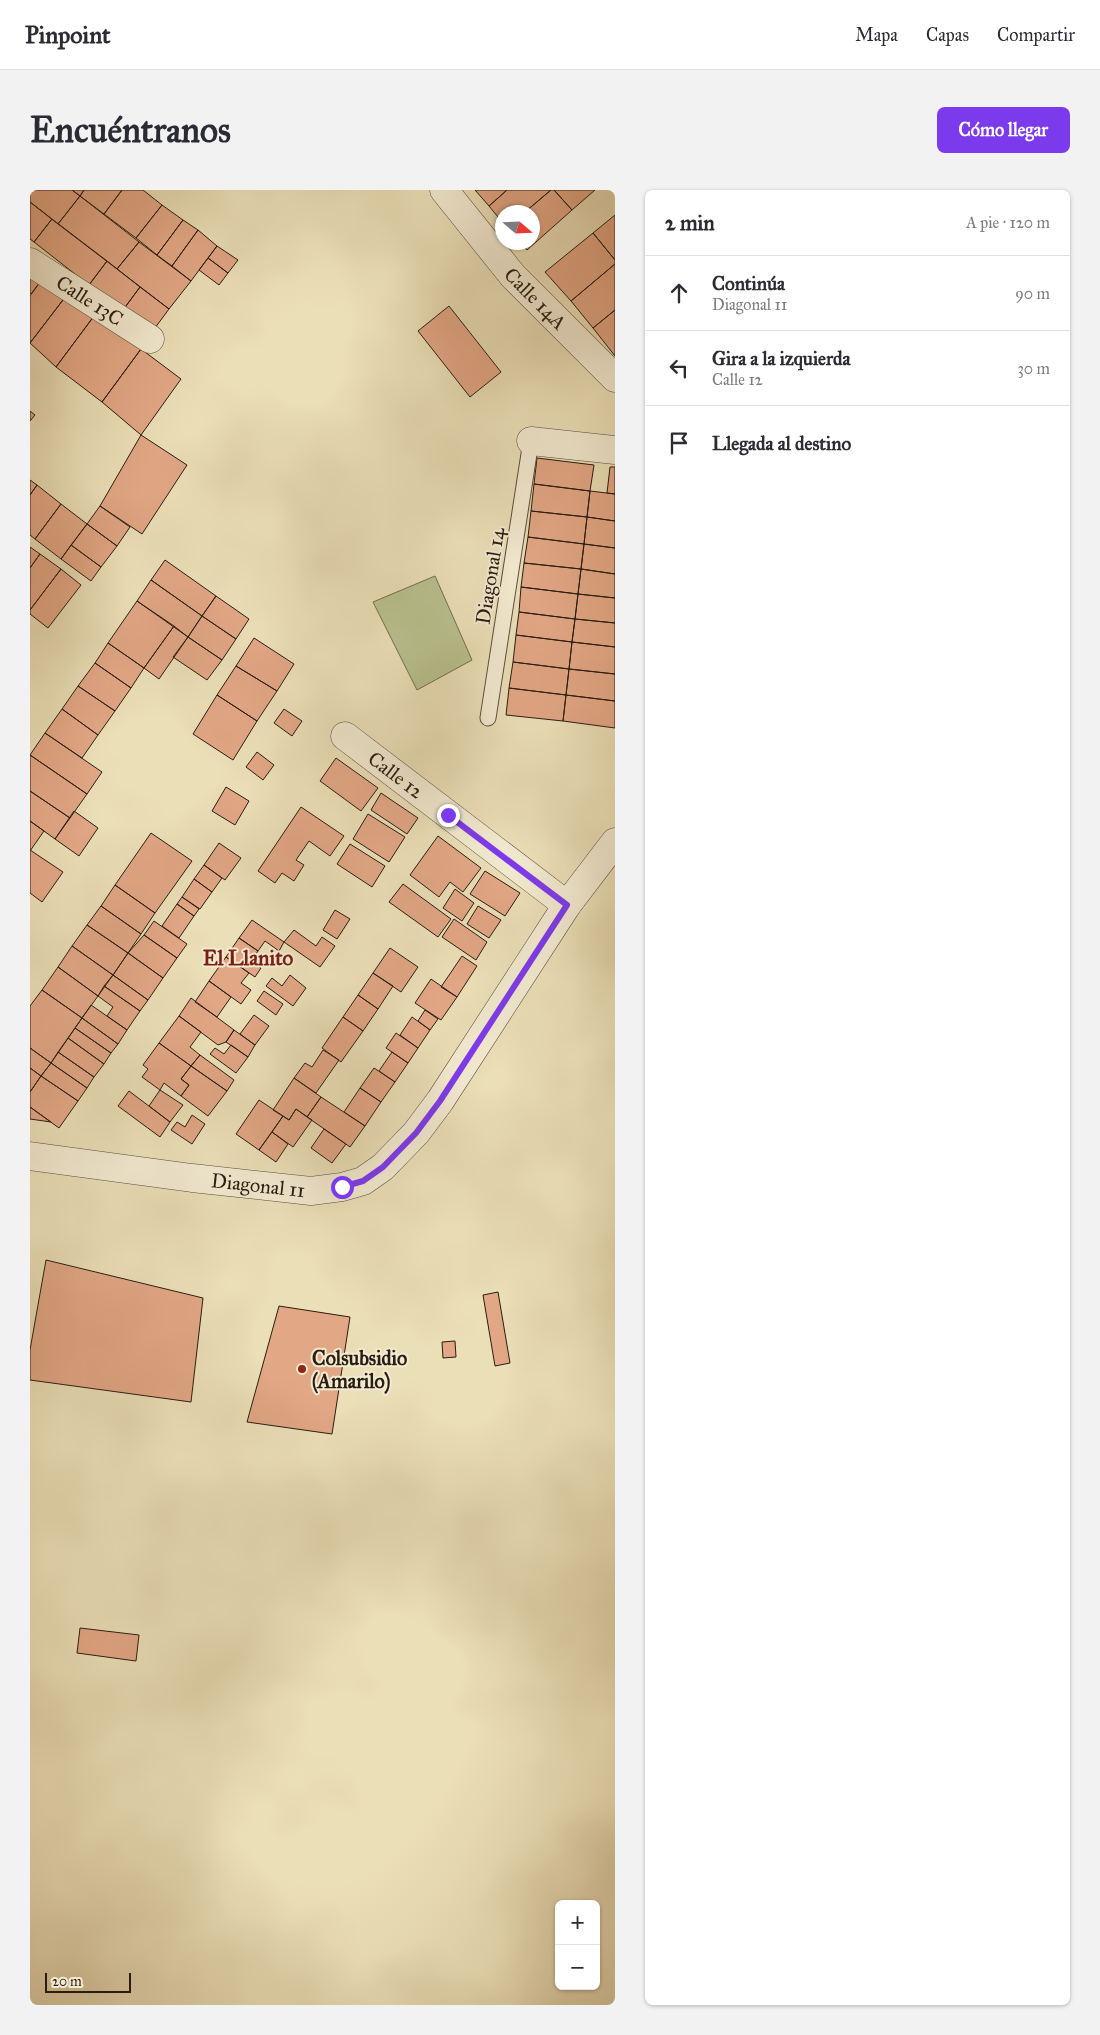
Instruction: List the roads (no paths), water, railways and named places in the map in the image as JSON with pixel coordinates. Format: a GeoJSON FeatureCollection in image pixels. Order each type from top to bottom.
{"type":"FeatureCollection","features":[{"type":"Feature","properties":{"kind":"street","name":"Calle 14A"},"geometry":{"type":"LineString","coordinates":[[444,190],[513,276],[615,378]]}},
{"type":"Feature","properties":{"kind":"street","name":"Calle 13C"},"geometry":{"type":"LineString","coordinates":[[30,262],[150,339]]}},
{"type":"Feature","properties":{"kind":"street"},"geometry":{"type":"LineString","coordinates":[[531,441],[615,450]]}},
{"type":"Feature","properties":{"kind":"street","name":"Calle 12"},"geometry":{"type":"LineString","coordinates":[[345,736],[567,905]]}},
{"type":"Feature","properties":{"kind":"street","name":"Diagonal 11"},"geometry":{"type":"LineString","coordinates":[[30,1156],[311,1192],[342,1187],[363,1181],[383,1167],[416,1133],[440,1101],[567,905],[615,842]]}},
{"type":"Feature","properties":{"kind":"lane","name":"Diagonal 14"},"geometry":{"type":"LineString","coordinates":[[488,718],[531,441]]}},
{"type":"Feature","properties":{"kind":"place","name":"Colsubsidio (Amarilo)"},"geometry":{"type":"Point","coordinates":[302,1369]}},
{"type":"Feature","properties":{"kind":"district","name":"El Llanito"},"geometry":{"type":"Point","coordinates":[248,958]}}]}
